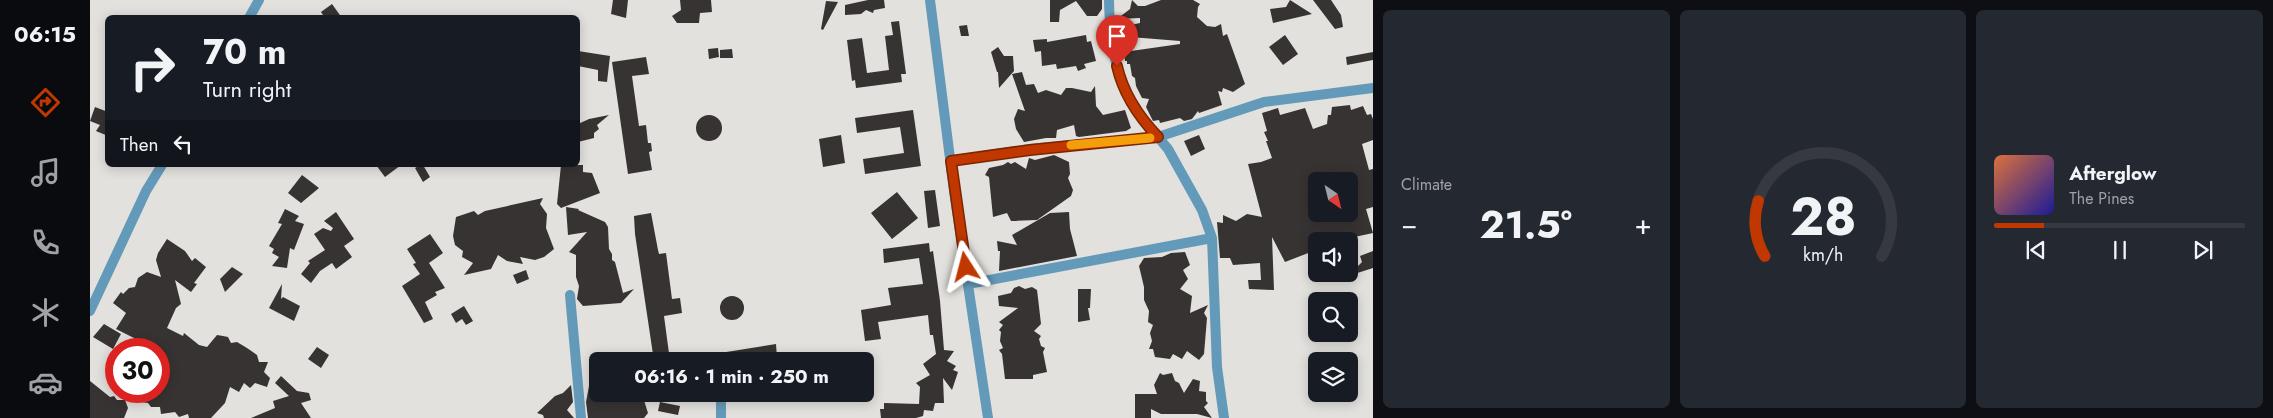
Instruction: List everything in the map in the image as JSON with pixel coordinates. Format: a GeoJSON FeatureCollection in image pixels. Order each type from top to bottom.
{"type":"FeatureCollection","features":[{"type":"Feature","properties":{"kind":"street"},"geometry":{"type":"LineString","coordinates":[[251,15],[260,0]]}},
{"type":"Feature","properties":{"kind":"street"},"geometry":{"type":"LineString","coordinates":[[930,0],[988,418]]}},
{"type":"Feature","properties":{"kind":"street"},"geometry":{"type":"LineString","coordinates":[[1109,0],[1110,35],[1120,81],[1141,119],[1168,149],[1202,210],[1212,238],[1217,367],[1224,418]]}},
{"type":"Feature","properties":{"kind":"street"},"geometry":{"type":"LineString","coordinates":[[951,161],[1030,150],[1158,137],[1264,102],[1373,88]]}},
{"type":"Feature","properties":{"kind":"street"},"geometry":{"type":"LineString","coordinates":[[90,311],[146,192],[161,167]]}},
{"type":"Feature","properties":{"kind":"street"},"geometry":{"type":"LineString","coordinates":[[968,284],[1212,238]]}},
{"type":"Feature","properties":{"kind":"street"},"geometry":{"type":"LineString","coordinates":[[570,295],[581,418]]}},
{"type":"Feature","properties":{"kind":"street"},"geometry":{"type":"LineString","coordinates":[[721,402],[721,418]]}},
{"type":"Feature","properties":{"kind":"building"},"geometry":{"type":"Polygon","coordinates":[[[613,0],[628,0],[626,18],[611,14],[613,0]]]}},
{"type":"Feature","properties":{"kind":"building"},"geometry":{"type":"Polygon","coordinates":[[[680,0],[711,0],[712,12],[700,13],[699,23],[677,23],[672,16],[681,10],[680,0]]]}},
{"type":"Feature","properties":{"kind":"building"},"geometry":{"type":"Polygon","coordinates":[[[868,0],[884,0],[885,8],[874,10],[873,13],[866,10],[861,14],[845,15],[845,5],[868,0]]]}},
{"type":"Feature","properties":{"kind":"building"},"geometry":{"type":"Polygon","coordinates":[[[1050,0],[1102,0],[1102,9],[1097,16],[1087,16],[1076,1],[1060,10],[1059,22],[1050,22],[1050,0]]]}},
{"type":"Feature","properties":{"kind":"building"},"geometry":{"type":"Polygon","coordinates":[[[1132,0],[1138,6],[1145,6],[1161,0],[1193,0],[1200,4],[1197,17],[1207,26],[1215,27],[1221,24],[1223,36],[1227,34],[1245,84],[1233,92],[1223,88],[1222,92],[1218,91],[1222,105],[1199,113],[1198,111],[1192,119],[1184,121],[1180,118],[1160,123],[1159,120],[1153,121],[1146,107],[1149,99],[1142,98],[1136,86],[1135,78],[1132,76],[1130,64],[1127,64],[1127,61],[1125,61],[1124,52],[1180,44],[1180,41],[1118,36],[1117,28],[1140,23],[1140,18],[1117,19],[1130,9],[1132,0]]]}},
{"type":"Feature","properties":{"kind":"building"},"geometry":{"type":"Polygon","coordinates":[[[1290,0],[1312,14],[1273,23],[1270,9],[1286,7],[1290,0]]]}},
{"type":"Feature","properties":{"kind":"building"},"geometry":{"type":"Polygon","coordinates":[[[1313,0],[1331,0],[1341,15],[1343,27],[1335,29],[1313,0]]]}},
{"type":"Feature","properties":{"kind":"building"},"geometry":{"type":"Polygon","coordinates":[[[826,1],[838,2],[823,30],[821,29],[826,1]]]}},
{"type":"Feature","properties":{"kind":"building"},"geometry":{"type":"Polygon","coordinates":[[[332,4],[340,15],[323,15],[321,12],[332,4]]]}},
{"type":"Feature","properties":{"kind":"building"},"geometry":{"type":"Polygon","coordinates":[[[899,21],[906,74],[901,74],[902,82],[856,88],[855,80],[852,81],[847,40],[862,38],[867,73],[889,70],[885,36],[893,35],[891,22],[899,21]]]}},
{"type":"Feature","properties":{"kind":"building"},"geometry":{"type":"Polygon","coordinates":[[[967,25],[969,36],[961,36],[959,26],[967,25]]]}},
{"type":"Feature","properties":{"kind":"building"},"geometry":{"type":"Polygon","coordinates":[[[1086,35],[1087,42],[1091,41],[1096,61],[1084,64],[1086,68],[1078,71],[1076,66],[1057,69],[1056,64],[1042,66],[1041,51],[1035,52],[1033,40],[1047,39],[1047,42],[1086,35]]]}},
{"type":"Feature","properties":{"kind":"building"},"geometry":{"type":"Polygon","coordinates":[[[1285,35],[1298,54],[1283,65],[1269,47],[1285,35]]]}},
{"type":"Feature","properties":{"kind":"building"},"geometry":{"type":"Polygon","coordinates":[[[998,47],[1004,56],[1013,56],[1014,71],[999,88],[998,72],[991,52],[998,47]]]}},
{"type":"Feature","properties":{"kind":"building"},"geometry":{"type":"Polygon","coordinates":[[[718,48],[719,57],[709,59],[708,49],[718,48]]]}},
{"type":"Feature","properties":{"kind":"building"},"geometry":{"type":"Polygon","coordinates":[[[732,49],[733,58],[720,58],[720,50],[732,49]]]}},
{"type":"Feature","properties":{"kind":"building"},"geometry":{"type":"Polygon","coordinates":[[[580,51],[610,56],[607,82],[598,81],[598,70],[580,66],[580,51]]]}},
{"type":"Feature","properties":{"kind":"building"},"geometry":{"type":"Polygon","coordinates":[[[1373,52],[1373,60],[1347,65],[1346,57],[1373,52]]]}},
{"type":"Feature","properties":{"kind":"building"},"geometry":{"type":"Polygon","coordinates":[[[646,57],[649,74],[632,76],[639,126],[646,125],[648,143],[651,143],[652,151],[649,152],[652,170],[628,174],[612,62],[646,57]]]}},
{"type":"Feature","properties":{"kind":"building"},"geometry":{"type":"Polygon","coordinates":[[[1022,72],[1026,85],[1034,84],[1038,93],[1046,90],[1061,95],[1066,88],[1091,92],[1095,86],[1096,106],[1103,115],[1125,110],[1131,128],[1126,131],[1079,137],[1076,136],[1074,125],[1057,130],[1056,138],[1024,142],[1016,129],[1014,119],[1018,109],[1025,111],[1012,74],[1022,72]]]}},
{"type":"Feature","properties":{"kind":"building"},"geometry":{"type":"Polygon","coordinates":[[[1350,105],[1351,110],[1363,106],[1367,115],[1371,114],[1373,119],[1373,140],[1362,144],[1369,170],[1373,169],[1373,207],[1366,209],[1373,233],[1358,236],[1358,232],[1308,232],[1308,253],[1285,262],[1272,237],[1274,290],[1249,289],[1248,280],[1261,280],[1260,263],[1233,265],[1230,258],[1220,258],[1217,222],[1223,223],[1223,215],[1236,221],[1247,214],[1262,217],[1248,164],[1272,158],[1264,132],[1267,131],[1262,113],[1278,108],[1280,115],[1305,108],[1313,129],[1327,124],[1328,115],[1331,115],[1332,107],[1350,105]]]}},
{"type":"Feature","properties":{"kind":"building"},"geometry":{"type":"Polygon","coordinates":[[[95,107],[105,111],[105,135],[96,131],[100,125],[90,121],[95,107]]]}},
{"type":"Feature","properties":{"kind":"building"},"geometry":{"type":"Polygon","coordinates":[[[913,110],[921,166],[865,174],[863,159],[904,153],[900,127],[857,133],[855,118],[913,110]]]}},
{"type":"Feature","properties":{"kind":"building"},"geometry":{"type":"Polygon","coordinates":[[[609,115],[597,125],[599,129],[594,133],[594,138],[580,142],[580,123],[589,119],[609,115]]]}},
{"type":"Feature","properties":{"kind":"building"},"geometry":{"type":"Polygon","coordinates":[[[709,115],[718,119],[722,128],[718,137],[709,141],[700,137],[696,128],[700,119],[709,115]]]}},
{"type":"Feature","properties":{"kind":"building"},"geometry":{"type":"Polygon","coordinates":[[[841,135],[845,163],[823,167],[819,139],[841,135]]]}},
{"type":"Feature","properties":{"kind":"building"},"geometry":{"type":"Polygon","coordinates":[[[1199,135],[1205,149],[1191,156],[1184,141],[1199,135]]]}},
{"type":"Feature","properties":{"kind":"building"},"geometry":{"type":"Polygon","coordinates":[[[1054,155],[1069,162],[1070,174],[1068,178],[1073,190],[1071,196],[1037,220],[1011,221],[1007,213],[993,217],[989,177],[985,175],[989,168],[1008,162],[1011,164],[1015,162],[1026,169],[1029,158],[1035,160],[1054,155]]]}},
{"type":"Feature","properties":{"kind":"building"},"geometry":{"type":"Polygon","coordinates":[[[580,165],[583,165],[583,172],[592,173],[600,193],[561,208],[557,204],[561,167],[580,167],[580,165]]]}},
{"type":"Feature","properties":{"kind":"building"},"geometry":{"type":"Polygon","coordinates":[[[378,167],[398,167],[385,177],[378,167]]]}},
{"type":"Feature","properties":{"kind":"building"},"geometry":{"type":"Polygon","coordinates":[[[424,167],[430,177],[423,182],[415,168],[424,167]]]}},
{"type":"Feature","properties":{"kind":"building"},"geometry":{"type":"Polygon","coordinates":[[[302,175],[319,188],[301,203],[288,193],[302,175]]]}},
{"type":"Feature","properties":{"kind":"building"},"geometry":{"type":"Polygon","coordinates":[[[935,190],[940,226],[928,228],[924,191],[935,190]]]}},
{"type":"Feature","properties":{"kind":"building"},"geometry":{"type":"Polygon","coordinates":[[[897,192],[918,218],[892,239],[871,213],[897,192]]]}},
{"type":"Feature","properties":{"kind":"building"},"geometry":{"type":"Polygon","coordinates":[[[543,198],[540,204],[547,214],[546,228],[554,249],[544,257],[535,260],[520,257],[523,264],[507,261],[498,255],[491,269],[464,275],[473,263],[462,257],[463,251],[455,245],[453,236],[456,217],[474,211],[478,215],[485,211],[543,198]]]}},
{"type":"Feature","properties":{"kind":"building"},"geometry":{"type":"Polygon","coordinates":[[[566,207],[579,209],[605,222],[608,227],[609,249],[612,254],[612,260],[615,262],[623,293],[634,289],[621,303],[583,306],[577,299],[579,286],[576,277],[576,255],[569,252],[587,232],[568,235],[566,207]]]}},
{"type":"Feature","properties":{"kind":"building"},"geometry":{"type":"Polygon","coordinates":[[[285,209],[299,216],[295,221],[304,224],[294,250],[290,248],[287,268],[272,266],[279,257],[272,253],[274,249],[269,246],[282,224],[278,223],[285,209]]]}},
{"type":"Feature","properties":{"kind":"building"},"geometry":{"type":"Polygon","coordinates":[[[336,212],[354,239],[344,246],[352,257],[336,269],[332,263],[320,271],[311,283],[301,274],[310,263],[308,261],[325,250],[314,234],[323,228],[331,231],[333,228],[324,221],[336,212]]]}},
{"type":"Feature","properties":{"kind":"building"},"geometry":{"type":"Polygon","coordinates":[[[1069,212],[1070,229],[1077,256],[999,271],[1000,251],[998,251],[997,241],[1017,245],[1012,235],[1050,213],[1069,212]]]}},
{"type":"Feature","properties":{"kind":"building"},"geometry":{"type":"Polygon","coordinates":[[[651,213],[659,254],[666,253],[672,299],[680,298],[682,313],[664,316],[669,352],[653,352],[634,216],[651,213]]]}},
{"type":"Feature","properties":{"kind":"building"},"geometry":{"type":"Polygon","coordinates":[[[430,234],[443,253],[429,263],[445,288],[435,292],[437,295],[425,302],[433,319],[424,323],[402,286],[420,274],[413,264],[416,263],[407,249],[430,234]]]}},
{"type":"Feature","properties":{"kind":"building"},"geometry":{"type":"Polygon","coordinates":[[[167,239],[185,251],[192,261],[195,258],[206,267],[194,283],[197,284],[191,292],[175,280],[181,304],[176,308],[167,328],[183,336],[184,333],[199,345],[207,347],[217,335],[228,337],[231,343],[237,342],[257,355],[259,362],[268,362],[264,372],[270,378],[267,387],[255,383],[250,388],[244,383],[239,392],[230,387],[225,403],[211,418],[189,418],[188,414],[179,417],[175,412],[161,414],[160,407],[151,407],[148,403],[170,403],[170,338],[134,338],[116,329],[126,313],[113,303],[121,292],[123,294],[129,288],[135,287],[138,278],[147,272],[161,277],[156,260],[167,239]]]}},
{"type":"Feature","properties":{"kind":"building"},"geometry":{"type":"Polygon","coordinates":[[[929,243],[930,252],[933,251],[944,350],[954,351],[947,361],[956,366],[953,370],[958,372],[952,390],[943,378],[944,403],[935,403],[933,411],[924,410],[923,416],[916,418],[881,418],[880,409],[884,409],[884,403],[919,404],[920,387],[916,383],[930,375],[923,364],[936,354],[933,335],[930,335],[928,315],[878,322],[881,339],[865,341],[861,310],[891,305],[888,288],[923,284],[919,258],[884,263],[883,249],[929,243]]]}},
{"type":"Feature","properties":{"kind":"building"},"geometry":{"type":"Polygon","coordinates":[[[1373,251],[1373,268],[1358,273],[1358,266],[1362,262],[1360,256],[1373,251]]]}},
{"type":"Feature","properties":{"kind":"building"},"geometry":{"type":"Polygon","coordinates":[[[1185,252],[1190,265],[1183,270],[1188,279],[1180,289],[1192,296],[1190,313],[1208,305],[1204,313],[1207,318],[1204,354],[1199,360],[1187,351],[1182,359],[1173,354],[1170,359],[1155,357],[1153,349],[1149,349],[1152,341],[1150,333],[1153,325],[1148,322],[1149,311],[1144,300],[1144,287],[1139,266],[1144,258],[1162,257],[1171,253],[1185,252]]]}},
{"type":"Feature","properties":{"kind":"building"},"geometry":{"type":"Polygon","coordinates":[[[232,267],[243,274],[225,292],[220,279],[232,267]]]}},
{"type":"Feature","properties":{"kind":"building"},"geometry":{"type":"Polygon","coordinates":[[[526,270],[529,279],[517,284],[513,275],[526,270]]]}},
{"type":"Feature","properties":{"kind":"building"},"geometry":{"type":"Polygon","coordinates":[[[282,284],[281,299],[283,297],[300,306],[294,321],[269,308],[282,284]]]}},
{"type":"Feature","properties":{"kind":"building"},"geometry":{"type":"Polygon","coordinates":[[[1019,286],[1025,289],[1032,287],[1037,290],[1041,324],[1034,331],[1041,336],[1039,339],[1041,346],[1045,348],[1043,352],[1047,372],[1033,375],[1033,379],[1005,379],[1002,354],[999,350],[1003,348],[1000,341],[1001,332],[999,330],[1003,325],[999,322],[1018,308],[999,306],[998,296],[1011,293],[1014,288],[1019,286]]]}},
{"type":"Feature","properties":{"kind":"building"},"geometry":{"type":"Polygon","coordinates":[[[1078,289],[1091,289],[1090,308],[1088,308],[1090,320],[1078,322],[1078,289]]]}},
{"type":"Feature","properties":{"kind":"building"},"geometry":{"type":"Polygon","coordinates":[[[732,296],[740,300],[744,308],[740,316],[732,320],[724,316],[720,308],[724,300],[732,296]]]}},
{"type":"Feature","properties":{"kind":"building"},"geometry":{"type":"Polygon","coordinates":[[[464,306],[473,321],[466,325],[462,319],[456,323],[451,314],[464,306]]]}},
{"type":"Feature","properties":{"kind":"building"},"geometry":{"type":"Polygon","coordinates":[[[104,324],[121,334],[119,338],[105,338],[105,344],[93,337],[104,324]]]}},
{"type":"Feature","properties":{"kind":"building"},"geometry":{"type":"Polygon","coordinates":[[[776,344],[777,352],[726,352],[776,344]]]}},
{"type":"Feature","properties":{"kind":"building"},"geometry":{"type":"Polygon","coordinates":[[[317,347],[329,355],[321,368],[308,359],[317,347]]]}},
{"type":"Feature","properties":{"kind":"building"},"geometry":{"type":"Polygon","coordinates":[[[1160,373],[1163,375],[1172,373],[1175,381],[1179,383],[1184,393],[1193,379],[1200,381],[1199,391],[1206,392],[1206,401],[1208,403],[1204,407],[1212,418],[1197,414],[1161,414],[1151,409],[1151,418],[1135,418],[1135,394],[1157,394],[1154,385],[1160,373]]]}},
{"type":"Feature","properties":{"kind":"building"},"geometry":{"type":"Polygon","coordinates":[[[281,376],[297,391],[309,393],[311,400],[301,403],[311,418],[251,418],[275,408],[273,401],[289,396],[275,383],[281,376]]]}},
{"type":"Feature","properties":{"kind":"building"},"geometry":{"type":"Polygon","coordinates":[[[90,381],[105,393],[105,403],[126,403],[128,408],[124,418],[90,418],[90,381]]]}},
{"type":"Feature","properties":{"kind":"building"},"geometry":{"type":"Polygon","coordinates":[[[571,385],[573,402],[567,410],[574,418],[544,418],[543,415],[537,413],[555,396],[563,393],[571,385]]]}},
{"type":"Feature","properties":{"kind":"building"},"geometry":{"type":"Polygon","coordinates":[[[589,386],[589,402],[645,402],[648,413],[644,418],[588,418],[586,402],[589,386]]]}},
{"type":"Feature","properties":{"kind":"building"},"geometry":{"type":"Polygon","coordinates":[[[660,402],[680,406],[678,415],[658,411],[660,402]]]}},
{"type":"Feature","properties":{"kind":"slow traffic"},"geometry":{"type":"LineString","coordinates":[[1071,145],[1150,138]]}},
{"type":"Feature","properties":{"kind":"route"},"geometry":{"type":"LineString","coordinates":[[966,267],[951,161],[1030,150],[1158,137],[1141,119],[1120,81],[1117,66]]}}]}
